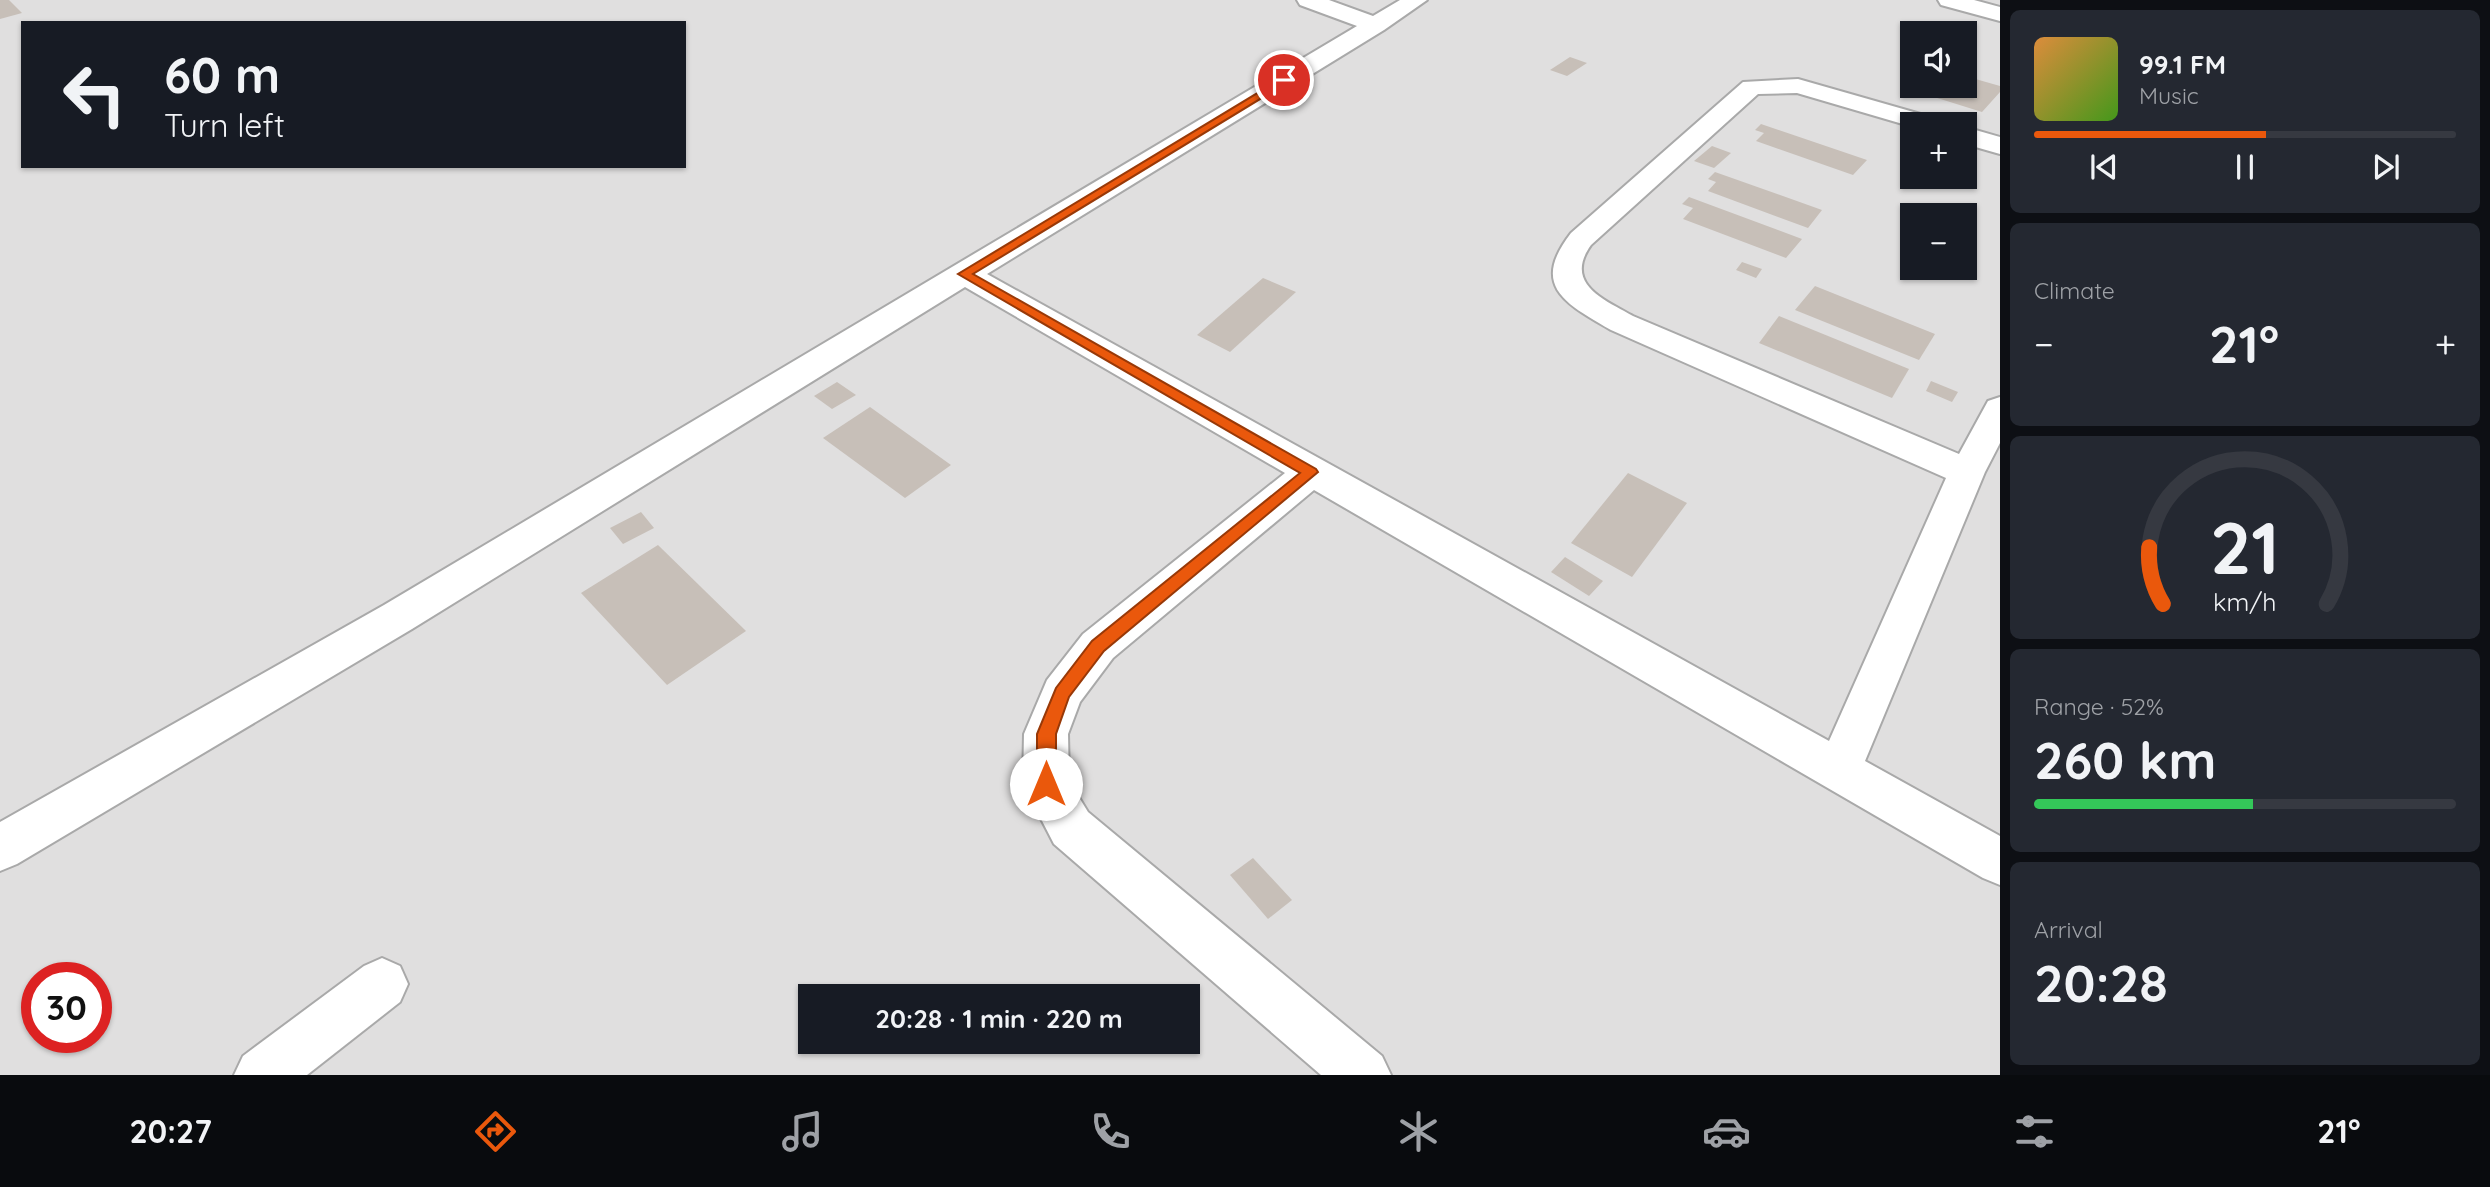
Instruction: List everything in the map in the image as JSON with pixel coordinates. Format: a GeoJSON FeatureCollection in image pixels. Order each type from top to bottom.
{"type":"FeatureCollection","features":[{"type":"Feature","properties":{"kind":"street"},"geometry":{"type":"LineString","coordinates":[[1308,0],[1376,25]]}},
{"type":"Feature","properties":{"kind":"street"},"geometry":{"type":"LineString","coordinates":[[0,848],[398,617],[1416,0]]}},
{"type":"Feature","properties":{"kind":"street"},"geometry":{"type":"LineString","coordinates":[[1949,0],[2000,14]]}},
{"type":"Feature","properties":{"kind":"street"},"geometry":{"type":"LineString","coordinates":[[1900,116],[1798,86],[1752,87],[1581,239],[1567,261],[1566,278],[1580,298],[1622,323],[1968,472]]}},
{"type":"Feature","properties":{"kind":"street"},"geometry":{"type":"LineString","coordinates":[[1977,139],[2000,146]]}},
{"type":"Feature","properties":{"kind":"street"},"geometry":{"type":"LineString","coordinates":[[964,274],[2000,862]]}},
{"type":"Feature","properties":{"kind":"street"},"geometry":{"type":"LineString","coordinates":[[1839,769],[1968,472],[2000,409]]}},
{"type":"Feature","properties":{"kind":"street"},"geometry":{"type":"LineString","coordinates":[[1311,472],[1098,646],[1062,693],[1046,734],[1046,784],[1071,828],[1363,1075]]}},
{"type":"Feature","properties":{"kind":"street"},"geometry":{"type":"LineString","coordinates":[[262,1075],[382,984]]}},
{"type":"Feature","properties":{"kind":"shaded area"},"geometry":{"type":"Polygon","coordinates":[[[0,0],[2000,0],[2000,1075],[0,1075],[0,0]]]}},
{"type":"Feature","properties":{"kind":"building"},"geometry":{"type":"Polygon","coordinates":[[[0,0],[9,0],[22,13],[0,19],[0,0]]]}},
{"type":"Feature","properties":{"kind":"building"},"geometry":{"type":"Polygon","coordinates":[[[1570,57],[1587,63],[1567,76],[1550,70],[1570,57]]]}},
{"type":"Feature","properties":{"kind":"building"},"geometry":{"type":"Polygon","coordinates":[[[1977,79],[2000,86],[2000,92],[1982,112],[1937,98],[1977,98],[1977,79]]]}},
{"type":"Feature","properties":{"kind":"building"},"geometry":{"type":"Polygon","coordinates":[[[1761,124],[1867,160],[1853,175],[1756,141],[1764,133],[1755,130],[1761,124]]]}},
{"type":"Feature","properties":{"kind":"building"},"geometry":{"type":"Polygon","coordinates":[[[1712,146],[1731,153],[1714,168],[1694,161],[1712,146]]]}},
{"type":"Feature","properties":{"kind":"building"},"geometry":{"type":"Polygon","coordinates":[[[1715,172],[1822,210],[1808,228],[1708,191],[1716,182],[1708,179],[1715,172]]]}},
{"type":"Feature","properties":{"kind":"building"},"geometry":{"type":"Polygon","coordinates":[[[1689,197],[1802,239],[1786,258],[1683,219],[1693,208],[1682,204],[1689,197]]]}},
{"type":"Feature","properties":{"kind":"building"},"geometry":{"type":"Polygon","coordinates":[[[1742,262],[1762,269],[1756,278],[1736,270],[1742,262]]]}},
{"type":"Feature","properties":{"kind":"building"},"geometry":{"type":"Polygon","coordinates":[[[1263,278],[1296,292],[1230,352],[1197,335],[1263,278]]]}},
{"type":"Feature","properties":{"kind":"building"},"geometry":{"type":"Polygon","coordinates":[[[1815,286],[1935,334],[1919,360],[1795,310],[1815,286]]]}},
{"type":"Feature","properties":{"kind":"building"},"geometry":{"type":"Polygon","coordinates":[[[1779,316],[1909,369],[1892,398],[1759,343],[1779,316]]]}},
{"type":"Feature","properties":{"kind":"building"},"geometry":{"type":"Polygon","coordinates":[[[1931,381],[1958,392],[1952,402],[1926,391],[1931,381]]]}},
{"type":"Feature","properties":{"kind":"building"},"geometry":{"type":"Polygon","coordinates":[[[837,382],[856,395],[832,409],[814,396],[837,382]]]}},
{"type":"Feature","properties":{"kind":"building"},"geometry":{"type":"Polygon","coordinates":[[[870,407],[951,465],[905,498],[823,438],[870,407]]]}},
{"type":"Feature","properties":{"kind":"building"},"geometry":{"type":"Polygon","coordinates":[[[1628,473],[1687,503],[1632,577],[1571,543],[1628,473]]]}},
{"type":"Feature","properties":{"kind":"building"},"geometry":{"type":"Polygon","coordinates":[[[641,512],[654,528],[623,544],[610,528],[641,512]]]}},
{"type":"Feature","properties":{"kind":"building"},"geometry":{"type":"Polygon","coordinates":[[[658,545],[746,631],[667,685],[581,593],[658,545]]]}},
{"type":"Feature","properties":{"kind":"building"},"geometry":{"type":"Polygon","coordinates":[[[1565,557],[1603,581],[1589,596],[1551,572],[1565,557]]]}},
{"type":"Feature","properties":{"kind":"building"},"geometry":{"type":"Polygon","coordinates":[[[1253,858],[1292,900],[1268,919],[1230,875],[1253,858]]]}},
{"type":"Feature","properties":{"kind":"route"},"geometry":{"type":"LineString","coordinates":[[1046,784],[1046,734],[1062,693],[1098,646],[1311,472],[964,274],[1284,80]]}}]}
